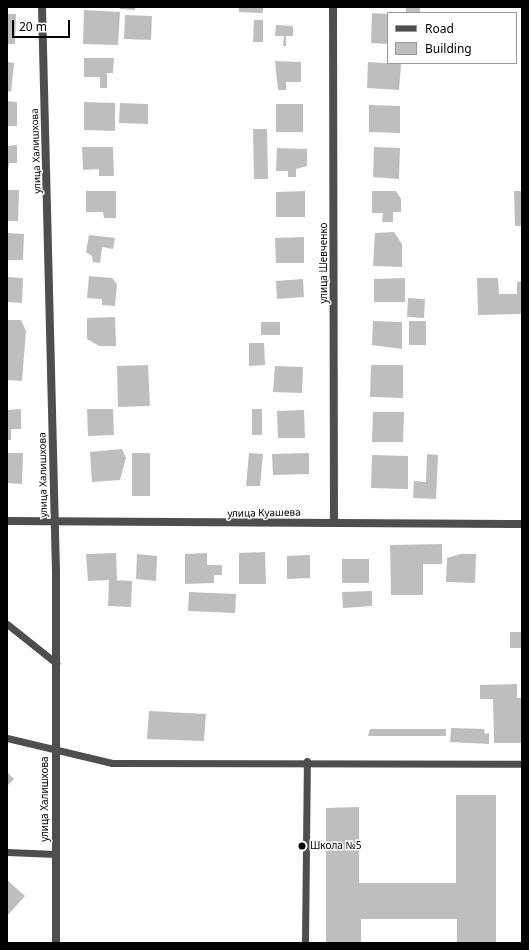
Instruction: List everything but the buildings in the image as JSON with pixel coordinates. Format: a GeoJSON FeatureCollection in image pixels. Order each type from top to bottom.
{"type":"FeatureCollection","features":[{"type":"Feature","properties":{"kind":"street","name":"улица Халишхова"},"geometry":{"type":"LineString","coordinates":[[42,7],[54,521],[56,663],[56,943]]}},
{"type":"Feature","properties":{"kind":"street","name":"улица Шевченко"},"geometry":{"type":"LineString","coordinates":[[333,7],[334,520]]}},
{"type":"Feature","properties":{"kind":"street","name":"улица Куашева"},"geometry":{"type":"LineString","coordinates":[[7,521],[136,524],[334,520],[522,524]]}},
{"type":"Feature","properties":{"kind":"lane"},"geometry":{"type":"LineString","coordinates":[[7,624],[56,663]]}},
{"type":"Feature","properties":{"kind":"lane"},"geometry":{"type":"LineString","coordinates":[[7,738],[55,751],[112,763],[307,761],[522,764]]}},
{"type":"Feature","properties":{"kind":"lane"},"geometry":{"type":"LineString","coordinates":[[305,943],[307,761]]}},
{"type":"Feature","properties":{"kind":"lane"},"geometry":{"type":"LineString","coordinates":[[7,852],[56,854]]}},
{"type":"Feature","properties":{"kind":"place","name":"Школа №5"},"geometry":{"type":"Point","coordinates":[302,846]}}]}
